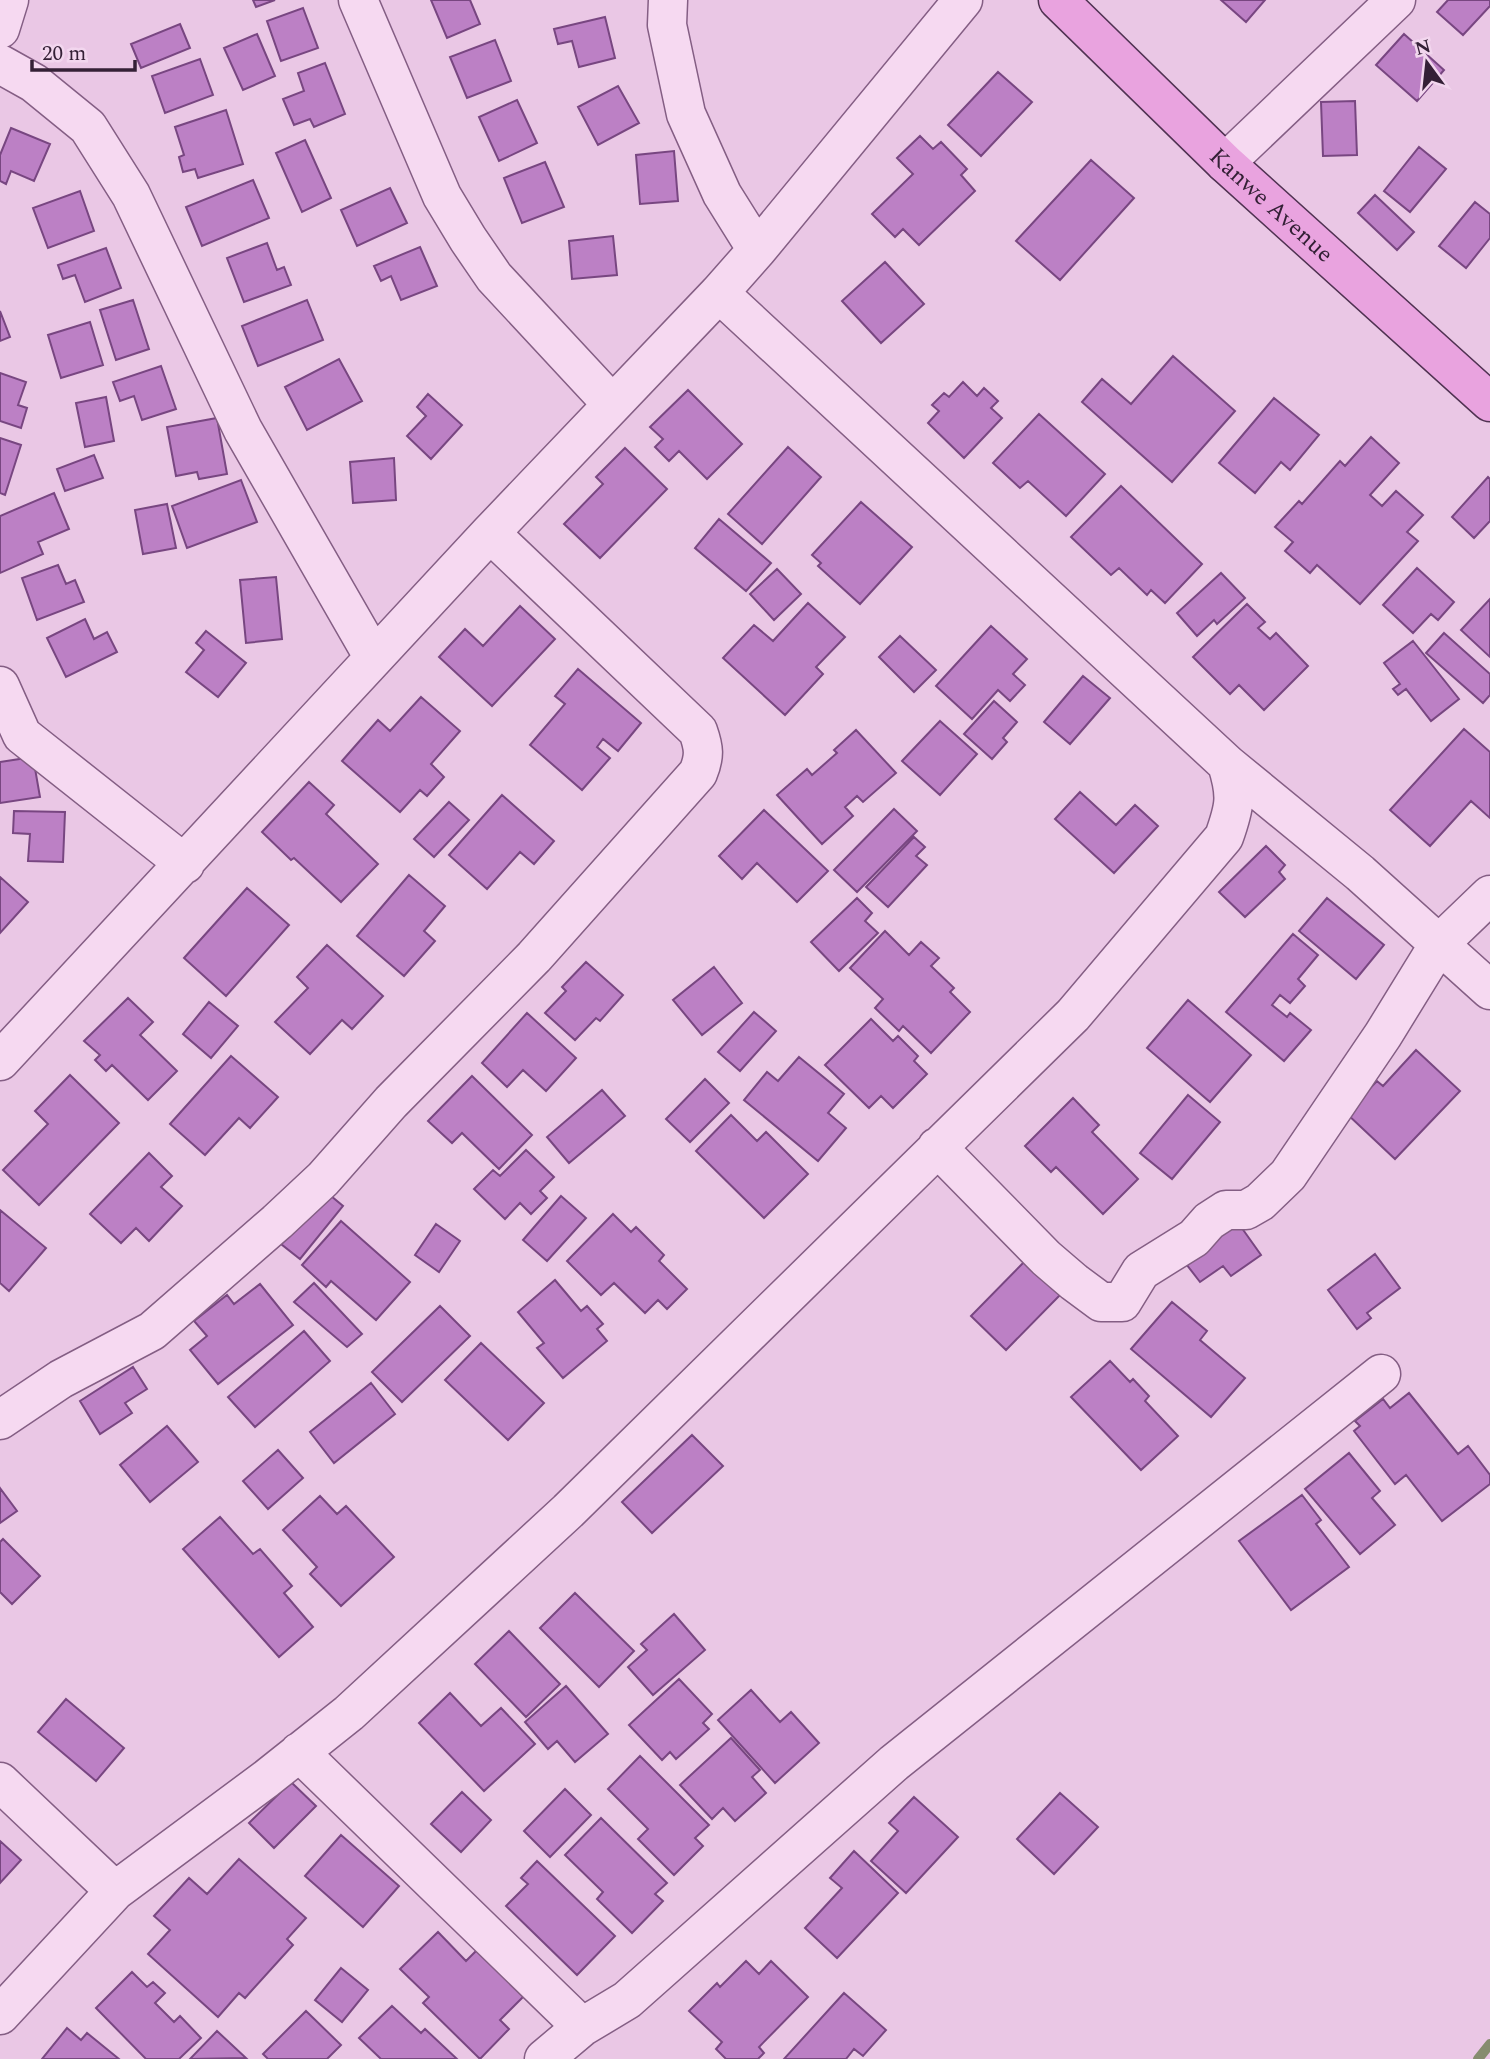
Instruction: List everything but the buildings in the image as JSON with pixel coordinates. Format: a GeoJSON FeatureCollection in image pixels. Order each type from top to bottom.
{"type":"FeatureCollection","features":[{"type":"Feature","properties":{"kind":"main road","name":"Kanwe Avenue"},"geometry":{"type":"LineString","coordinates":[[1058,0],[1225,163],[1490,402]]}},
{"type":"Feature","properties":{"kind":"street"},"geometry":{"type":"LineString","coordinates":[[0,29],[9,0]]}},
{"type":"Feature","properties":{"kind":"street"},"geometry":{"type":"LineString","coordinates":[[358,0],[442,196],[468,239],[494,277],[612,404]]}},
{"type":"Feature","properties":{"kind":"street"},"geometry":{"type":"LineString","coordinates":[[668,0],[667,25],[686,114],[722,194],[757,250]]}},
{"type":"Feature","properties":{"kind":"street"},"geometry":{"type":"LineString","coordinates":[[0,1061],[491,533],[719,293],[963,0]]}},
{"type":"Feature","properties":{"kind":"street"},"geometry":{"type":"LineString","coordinates":[[1225,163],[1396,0]]}},
{"type":"Feature","properties":{"kind":"street"},"geometry":{"type":"LineString","coordinates":[[0,64],[34,83],[88,127],[131,195],[243,430],[374,658]]}},
{"type":"Feature","properties":{"kind":"street"},"geometry":{"type":"LineString","coordinates":[[719,293],[1227,764],[1360,873],[1490,990]]}},
{"type":"Feature","properties":{"kind":"street"},"geometry":{"type":"LineString","coordinates":[[0,1420],[61,1379],[152,1331],[277,1222],[323,1179],[391,1102],[534,957],[698,773],[705,749],[698,731],[491,533]]}},
{"type":"Feature","properties":{"kind":"street"},"geometry":{"type":"LineString","coordinates":[[0,686],[11,740],[185,864]]}},
{"type":"Feature","properties":{"kind":"street"},"geometry":{"type":"LineString","coordinates":[[0,2015],[115,1891],[349,1713],[568,1511],[1073,1015],[1224,837],[1234,805],[1233,784],[1227,764]]}},
{"type":"Feature","properties":{"kind":"street"},"geometry":{"type":"LineString","coordinates":[[937,1147],[1046,1258],[1074,1282],[1101,1302],[1122,1302],[1141,1271],[1194,1237],[1209,1221],[1226,1210],[1246,1210],[1261,1202],[1288,1175],[1383,1035],[1438,944],[1490,895]]}},
{"type":"Feature","properties":{"kind":"street"},"geometry":{"type":"LineString","coordinates":[[544,2059],[582,2027],[627,2000],[894,1763],[1381,1374]]}},
{"type":"Feature","properties":{"kind":"street"},"geometry":{"type":"LineString","coordinates":[[299,1752],[582,2027]]}},
{"type":"Feature","properties":{"kind":"street"},"geometry":{"type":"LineString","coordinates":[[0,1782],[115,1891]]}},
{"type":"Feature","properties":{"kind":"waterway"},"geometry":{"type":"LineString","coordinates":[[1478,2059],[1490,2044]]}}]}
